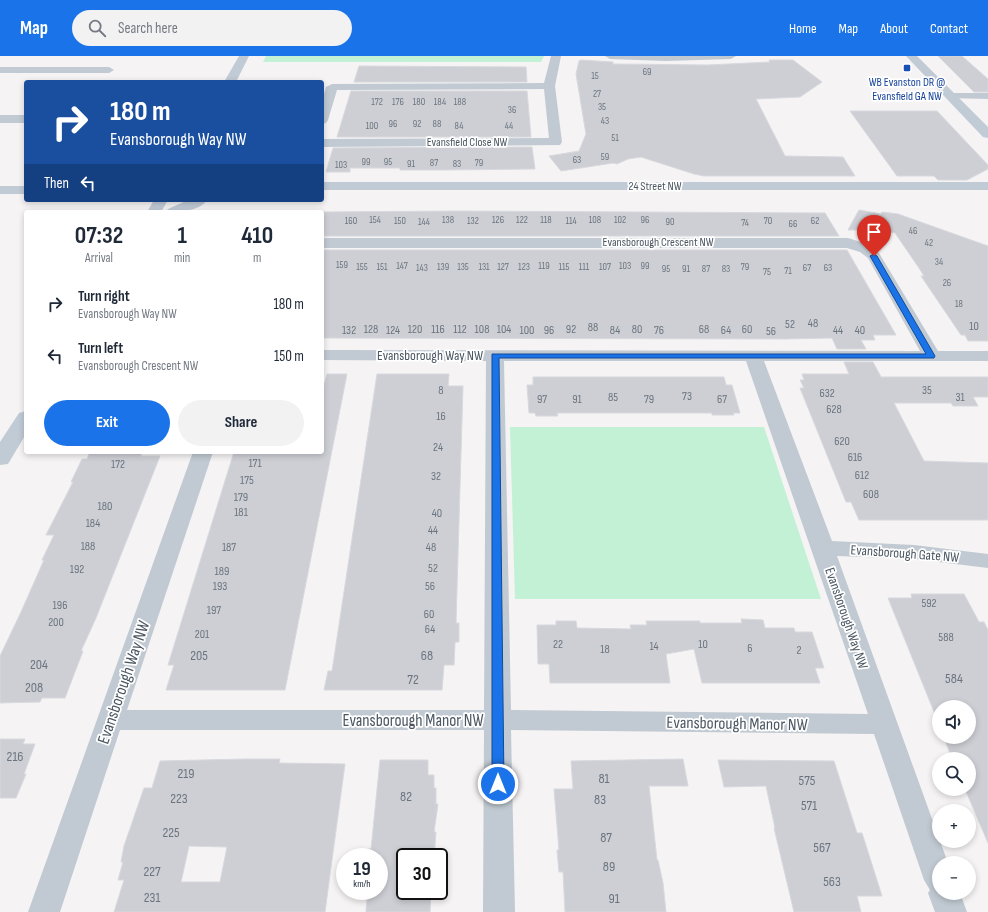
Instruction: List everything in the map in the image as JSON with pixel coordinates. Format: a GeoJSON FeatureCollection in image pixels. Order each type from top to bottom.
{"type":"FeatureCollection","features":[{"type":"Feature","properties":{"kind":"street"},"geometry":{"type":"LineString","coordinates":[[231,80],[244,56]]}},
{"type":"Feature","properties":{"kind":"street","name":"Evansfield Close NW"},"geometry":{"type":"LineString","coordinates":[[324,143],[556,142],[549,86],[556,56]]}},
{"type":"Feature","properties":{"kind":"street"},"geometry":{"type":"LineString","coordinates":[[610,56],[666,58],[730,56]]}},
{"type":"Feature","properties":{"kind":"street"},"geometry":{"type":"LineString","coordinates":[[911,56],[988,134]]}},
{"type":"Feature","properties":{"kind":"street"},"geometry":{"type":"LineString","coordinates":[[100,80],[116,60]]}},
{"type":"Feature","properties":{"kind":"street"},"geometry":{"type":"LineString","coordinates":[[0,70],[108,70]]}},
{"type":"Feature","properties":{"kind":"street"},"geometry":{"type":"LineString","coordinates":[[324,113],[332,87],[549,86]]}},
{"type":"Feature","properties":{"kind":"street"},"geometry":{"type":"LineString","coordinates":[[951,96],[988,96]]}},
{"type":"Feature","properties":{"kind":"street"},"geometry":{"type":"LineString","coordinates":[[0,119],[24,119]]}},
{"type":"Feature","properties":{"kind":"street","name":"24 Street NW"},"geometry":{"type":"LineString","coordinates":[[324,186],[988,186]]}},
{"type":"Feature","properties":{"kind":"street"},"geometry":{"type":"LineString","coordinates":[[0,190],[24,190]]}},
{"type":"Feature","properties":{"kind":"street","name":"24 Street NW"},"geometry":{"type":"LineString","coordinates":[[324,195],[988,196]]}},
{"type":"Feature","properties":{"kind":"street"},"geometry":{"type":"LineString","coordinates":[[178,210],[196,202]]}},
{"type":"Feature","properties":{"kind":"street","name":"Evansborough Crescent NW"},"geometry":{"type":"LineString","coordinates":[[324,243],[848,243],[868,250],[874,256],[932,356]]}},
{"type":"Feature","properties":{"kind":"street","name":"Evansborough Way NW"},"geometry":{"type":"LineString","coordinates":[[324,354],[495,356],[988,356]]}},
{"type":"Feature","properties":{"kind":"street"},"geometry":{"type":"LineString","coordinates":[[495,356],[499,912]]}},
{"type":"Feature","properties":{"kind":"street","name":"Evansborough Way NW"},"geometry":{"type":"LineString","coordinates":[[754,356],[932,860]]}},
{"type":"Feature","properties":{"kind":"street"},"geometry":{"type":"LineString","coordinates":[[0,460],[24,420]]}},
{"type":"Feature","properties":{"kind":"street","name":"Evansborough Way NW"},"geometry":{"type":"LineString","coordinates":[[44,912],[202,454]]}},
{"type":"Feature","properties":{"kind":"street","name":"Evansborough Gate NW"},"geometry":{"type":"LineString","coordinates":[[823,548],[914,552],[988,561]]}},
{"type":"Feature","properties":{"kind":"street","name":"Evansborough Manor NW"},"geometry":{"type":"LineString","coordinates":[[110,720],[498,720],[883,724]]}},
{"type":"Feature","properties":{"kind":"street"},"geometry":{"type":"LineString","coordinates":[[947,900],[951,912]]}},
{"type":"Feature","properties":{"kind":"green space"},"geometry":{"type":"Polygon","coordinates":[[[266,56],[544,56],[541,62],[263,62],[266,56]]]}},
{"type":"Feature","properties":{"kind":"green space"},"geometry":{"type":"Polygon","coordinates":[[[510,427],[764,427],[821,599],[515,599],[510,427]]]}},
{"type":"Feature","properties":{"kind":"building"},"geometry":{"type":"Polygon","coordinates":[[[938,56],[962,56],[988,79],[988,92],[974,92],[938,56]]]}},
{"type":"Feature","properties":{"kind":"building"},"geometry":{"type":"Polygon","coordinates":[[[769,60],[793,60],[822,82],[800,97],[756,99],[785,156],[843,157],[855,176],[704,176],[641,157],[628,159],[617,164],[613,163],[561,171],[549,156],[579,151],[586,134],[576,74],[579,61],[613,62],[613,64],[707,65],[770,62],[769,60]]]}},
{"type":"Feature","properties":{"kind":"building"},"geometry":{"type":"Polygon","coordinates":[[[359,66],[526,67],[527,82],[354,82],[359,66]]]}},
{"type":"Feature","properties":{"kind":"building"},"geometry":{"type":"Polygon","coordinates":[[[351,91],[527,91],[531,137],[337,137],[351,91]]]}},
{"type":"Feature","properties":{"kind":"building"},"geometry":{"type":"Polygon","coordinates":[[[850,111],[937,111],[988,165],[988,169],[967,180],[938,180],[934,176],[897,176],[850,111]]]}},
{"type":"Feature","properties":{"kind":"building"},"geometry":{"type":"Polygon","coordinates":[[[532,147],[535,169],[400,170],[400,168],[350,168],[350,172],[326,172],[333,148],[532,147]]]}},
{"type":"Feature","properties":{"kind":"building"},"geometry":{"type":"Polygon","coordinates":[[[859,210],[881,214],[882,212],[898,214],[988,246],[988,341],[968,341],[965,335],[961,335],[921,276],[924,276],[895,233],[882,230],[848,230],[859,210]]]}},
{"type":"Feature","properties":{"kind":"building"},"geometry":{"type":"Polygon","coordinates":[[[458,211],[825,213],[839,236],[324,236],[324,212],[458,211]]]}},
{"type":"Feature","properties":{"kind":"building"},"geometry":{"type":"Polygon","coordinates":[[[324,250],[847,250],[896,335],[873,335],[875,340],[861,340],[866,349],[837,349],[832,338],[324,338],[324,250]]]}},
{"type":"Feature","properties":{"kind":"building"},"geometry":{"type":"Polygon","coordinates":[[[844,362],[873,362],[881,377],[988,377],[988,397],[973,397],[978,406],[953,406],[951,403],[894,403],[924,461],[988,463],[988,520],[859,520],[851,502],[846,502],[800,388],[804,388],[800,380],[804,380],[802,374],[849,374],[844,362]]]}},
{"type":"Feature","properties":{"kind":"building"},"geometry":{"type":"Polygon","coordinates":[[[327,374],[347,374],[285,690],[166,690],[174,665],[168,665],[233,455],[324,454],[324,385],[327,374]]]}},
{"type":"Feature","properties":{"kind":"building"},"geometry":{"type":"Polygon","coordinates":[[[377,374],[449,374],[448,386],[463,386],[456,623],[459,623],[459,642],[455,642],[454,665],[444,665],[442,690],[324,690],[328,671],[332,671],[377,374]]]}},
{"type":"Feature","properties":{"kind":"building"},"geometry":{"type":"Polygon","coordinates":[[[533,377],[724,377],[726,385],[732,385],[740,413],[733,413],[734,415],[712,415],[712,413],[557,413],[558,416],[536,416],[535,413],[529,413],[527,385],[533,385],[533,377]]]}},
{"type":"Feature","properties":{"kind":"building"},"geometry":{"type":"Polygon","coordinates":[[[89,454],[142,454],[141,456],[160,456],[96,618],[81,651],[83,651],[65,698],[42,698],[40,702],[0,703],[0,656],[21,612],[54,535],[46,535],[73,482],[71,482],[82,459],[87,459],[89,454]]]}},
{"type":"Feature","properties":{"kind":"building"},"geometry":{"type":"Polygon","coordinates":[[[911,594],[964,594],[979,622],[984,622],[988,630],[988,843],[976,815],[976,804],[971,804],[968,796],[976,796],[976,752],[949,752],[947,744],[976,744],[976,700],[932,700],[932,707],[888,598],[912,598],[911,594]]]}},
{"type":"Feature","properties":{"kind":"building"},"geometry":{"type":"Polygon","coordinates":[[[741,619],[763,620],[765,628],[794,628],[795,632],[812,632],[824,668],[815,668],[820,683],[702,683],[694,649],[666,654],[670,683],[550,683],[549,664],[538,664],[537,625],[556,625],[556,621],[576,621],[577,628],[631,629],[630,625],[647,625],[646,621],[742,623],[741,619]]]}},
{"type":"Feature","properties":{"kind":"building"},"geometry":{"type":"Polygon","coordinates":[[[0,739],[25,739],[23,744],[35,744],[24,774],[26,774],[16,798],[0,798],[0,739]]]}},
{"type":"Feature","properties":{"kind":"building"},"geometry":{"type":"Polygon","coordinates":[[[280,759],[279,763],[345,764],[325,912],[114,912],[124,880],[118,880],[123,862],[121,862],[124,846],[144,788],[152,788],[160,761],[280,759]],[[189,846],[181,882],[220,882],[227,847],[189,846]]]}},
{"type":"Feature","properties":{"kind":"building"},"geometry":{"type":"Polygon","coordinates":[[[683,759],[688,786],[649,786],[657,860],[663,883],[666,912],[565,912],[563,872],[559,872],[557,850],[559,850],[554,789],[573,789],[571,761],[683,759]]]}},
{"type":"Feature","properties":{"kind":"building"},"geometry":{"type":"Polygon","coordinates":[[[380,760],[428,760],[428,775],[434,775],[436,804],[438,804],[434,832],[436,832],[435,848],[396,848],[396,900],[431,900],[430,912],[366,912],[367,900],[388,900],[388,848],[371,848],[380,760]]]}},
{"type":"Feature","properties":{"kind":"building"},"geometry":{"type":"Polygon","coordinates":[[[718,760],[834,761],[857,833],[862,833],[882,896],[857,896],[861,912],[794,912],[774,828],[766,786],[724,787],[718,760]]]}},
{"type":"Feature","properties":{"kind":"place","name":"WB Evanston DR @ Evansfield GA NW"},"geometry":{"type":"Point","coordinates":[907,68]}},
{"type":"Feature","properties":{"kind":"route"},"geometry":{"type":"LineString","coordinates":[[498,784],[495,356],[932,356],[874,256]]}}]}
